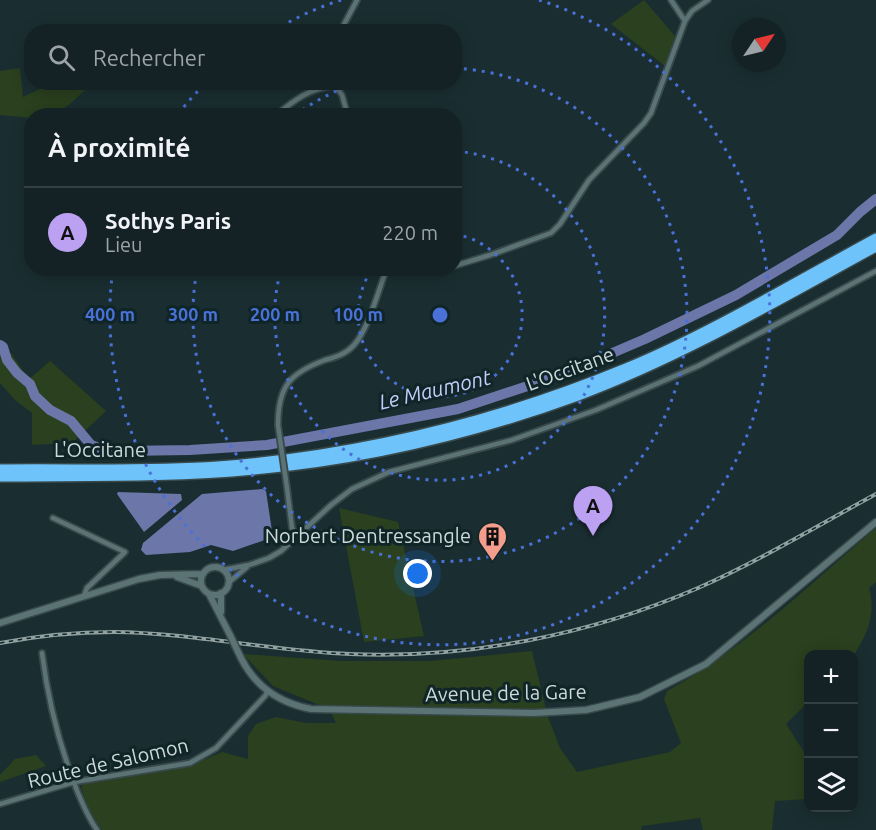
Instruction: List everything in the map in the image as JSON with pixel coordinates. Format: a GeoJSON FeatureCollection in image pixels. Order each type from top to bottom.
{"type":"FeatureCollection","features":[{"type":"Feature","properties":{"kind":"highway","name":"L'Occitane"},"geometry":{"type":"LineString","coordinates":[[0,469],[218,466],[361,447],[470,422],[563,392],[628,367],[717,324],[876,238]]}},
{"type":"Feature","properties":{"kind":"highway","name":"L'Occitane"},"geometry":{"type":"LineString","coordinates":[[0,477],[179,475],[255,470],[372,453],[463,432],[579,395],[659,362],[876,247]]}},
{"type":"Feature","properties":{"kind":"street"},"geometry":{"type":"LineString","coordinates":[[344,24],[357,0]]}},
{"type":"Feature","properties":{"kind":"street"},"geometry":{"type":"LineString","coordinates":[[671,0],[685,21]]}},
{"type":"Feature","properties":{"kind":"street"},"geometry":{"type":"LineString","coordinates":[[462,263],[539,238],[555,228],[589,180],[651,113],[685,21],[692,11],[708,0]]}},
{"type":"Feature","properties":{"kind":"street"},"geometry":{"type":"LineString","coordinates":[[285,108],[299,97],[315,90]]}},
{"type":"Feature","properties":{"kind":"street"},"geometry":{"type":"LineString","coordinates":[[338,90],[346,108]]}},
{"type":"Feature","properties":{"kind":"street"},"geometry":{"type":"LineString","coordinates":[[0,623],[139,579],[160,575],[203,573],[214,567],[223,570],[249,565],[275,555],[298,538],[331,505],[352,489],[389,472],[512,440],[596,410],[698,366],[876,271]]}},
{"type":"Feature","properties":{"kind":"street"},"geometry":{"type":"LineString","coordinates":[[298,538],[292,528],[278,425],[279,399],[293,377],[308,367],[346,352],[359,338],[384,276]]}},
{"type":"Feature","properties":{"kind":"street"},"geometry":{"type":"LineString","coordinates":[[54,518],[126,552],[87,588],[84,596]]}},
{"type":"Feature","properties":{"kind":"street","name":"Avenue de la Gare"},"geometry":{"type":"LineString","coordinates":[[222,616],[241,658],[255,680],[286,702],[311,709],[534,713],[586,710],[640,697],[706,664],[876,522]]}},
{"type":"Feature","properties":{"kind":"street"},"geometry":{"type":"LineString","coordinates":[[222,616],[221,593],[228,583],[249,565]]}},
{"type":"Feature","properties":{"kind":"street"},"geometry":{"type":"LineString","coordinates":[[223,570],[228,583]]}},
{"type":"Feature","properties":{"kind":"street"},"geometry":{"type":"LineString","coordinates":[[202,586],[203,573]]}},
{"type":"Feature","properties":{"kind":"street"},"geometry":{"type":"LineString","coordinates":[[174,576],[202,586],[222,616]]}},
{"type":"Feature","properties":{"kind":"street"},"geometry":{"type":"LineString","coordinates":[[209,594],[221,593]]}},
{"type":"Feature","properties":{"kind":"street"},"geometry":{"type":"LineString","coordinates":[[42,653],[47,693],[63,755],[83,804],[97,830]]}},
{"type":"Feature","properties":{"kind":"street","name":"Route de Salomon"},"geometry":{"type":"LineString","coordinates":[[0,804],[74,782],[190,763],[216,748],[266,696],[268,691]]}},
{"type":"Feature","properties":{"kind":"green space"},"geometry":{"type":"Polygon","coordinates":[[[644,0],[675,36],[665,66],[611,24],[644,0]]]}},
{"type":"Feature","properties":{"kind":"green space"},"geometry":{"type":"Polygon","coordinates":[[[20,68],[23,97],[38,90],[85,90],[64,108],[24,108],[24,117],[0,115],[0,71],[20,68]]]}},
{"type":"Feature","properties":{"kind":"green space"},"geometry":{"type":"Polygon","coordinates":[[[0,353],[11,353],[29,379],[50,361],[106,411],[72,443],[32,445],[32,413],[15,400],[0,383],[0,353]]]}},
{"type":"Feature","properties":{"kind":"green space"},"geometry":{"type":"Polygon","coordinates":[[[339,508],[398,522],[424,636],[364,642],[339,508]]]}},
{"type":"Feature","properties":{"kind":"green space"},"geometry":{"type":"Polygon","coordinates":[[[876,528],[876,582],[869,588],[871,615],[867,631],[857,650],[804,650],[804,706],[786,724],[804,752],[804,799],[775,801],[772,830],[703,830],[700,818],[642,826],[641,830],[102,830],[81,787],[83,784],[190,766],[222,752],[248,759],[248,736],[256,724],[276,717],[306,723],[336,723],[329,709],[273,686],[243,654],[342,661],[430,661],[532,651],[547,714],[560,748],[577,772],[670,752],[681,743],[664,699],[667,691],[722,656],[801,593],[876,528]]]}},
{"type":"Feature","properties":{"kind":"green space"},"geometry":{"type":"Polygon","coordinates":[[[36,755],[46,766],[0,782],[0,775],[15,759],[36,755]]]}},
{"type":"Feature","properties":{"kind":"water"},"geometry":{"type":"Polygon","coordinates":[[[262,489],[266,491],[272,531],[268,539],[233,551],[211,545],[190,552],[146,555],[141,550],[143,543],[202,494],[262,489]]]}},
{"type":"Feature","properties":{"kind":"water"},"geometry":{"type":"Polygon","coordinates":[[[118,492],[181,494],[182,500],[144,532],[117,494],[118,492]]]}},
{"type":"Feature","properties":{"kind":"waterway","name":"Le Maumont"},"geometry":{"type":"LineString","coordinates":[[0,345],[3,347],[7,360],[30,384],[35,396],[50,410],[71,421],[91,445],[101,449],[190,450],[267,445],[458,409],[561,375],[645,339],[736,295],[837,235],[876,199]]}},
{"type":"Feature","properties":{"kind":"railway"},"geometry":{"type":"LineString","coordinates":[[0,643],[57,635],[114,632],[173,635],[350,654],[394,655],[483,648],[572,631],[657,605],[721,578],[876,494]]}},
{"type":"Feature","properties":{"kind":"place","name":"Sothys Paris"},"geometry":{"type":"Point","coordinates":[593,536]}},
{"type":"Feature","properties":{"kind":"place","name":"Norbert Dentressangle"},"geometry":{"type":"Point","coordinates":[492,562]}}]}
